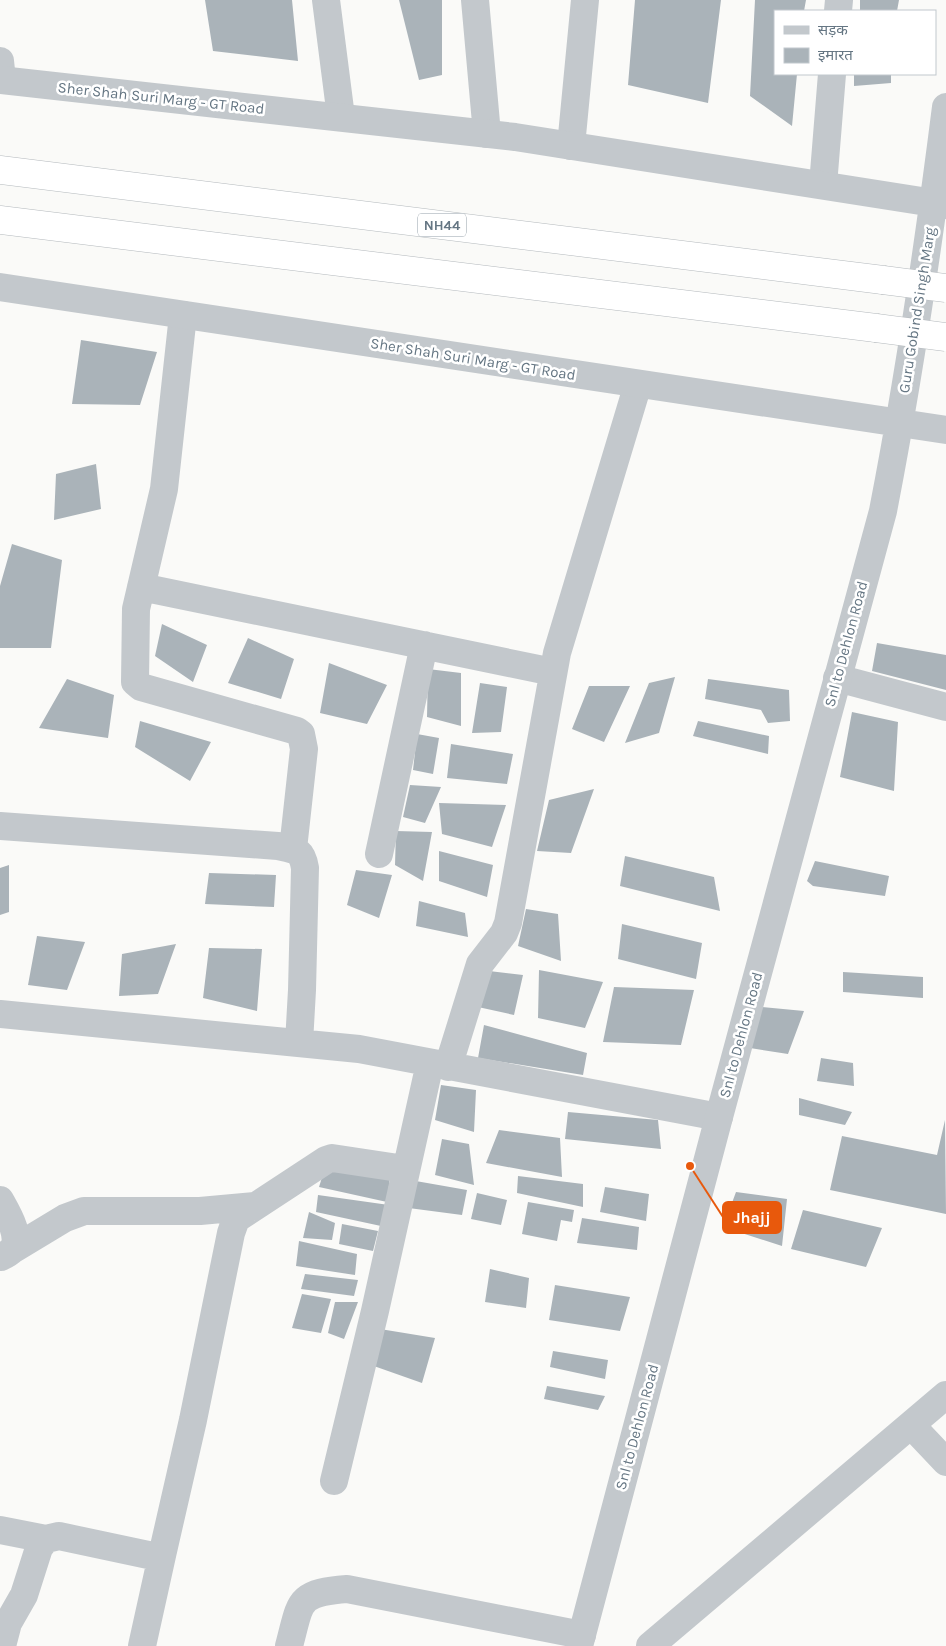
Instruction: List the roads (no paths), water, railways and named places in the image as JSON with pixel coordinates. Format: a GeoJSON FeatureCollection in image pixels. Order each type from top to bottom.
{"type":"FeatureCollection","features":[{"type":"Feature","properties":{"kind":"highway","name":"NH44"},"geometry":{"type":"LineString","coordinates":[[0,170],[946,288]]}},
{"type":"Feature","properties":{"kind":"highway"},"geometry":{"type":"LineString","coordinates":[[0,220],[946,337]]}},
{"type":"Feature","properties":{"kind":"street"},"geometry":{"type":"LineString","coordinates":[[326,0],[340,118]]}},
{"type":"Feature","properties":{"kind":"street"},"geometry":{"type":"LineString","coordinates":[[475,0],[487,134]]}},
{"type":"Feature","properties":{"kind":"street"},"geometry":{"type":"LineString","coordinates":[[571,146],[585,0]]}},
{"type":"Feature","properties":{"kind":"street","name":"Sher Shah Suri Marg - GT Road"},"geometry":{"type":"LineString","coordinates":[[1,73],[340,118],[487,134],[940,204]]}},
{"type":"Feature","properties":{"kind":"street"},"geometry":{"type":"LineString","coordinates":[[823,186],[832,75]]}},
{"type":"Feature","properties":{"kind":"street","name":"Guru Gobind Singh Marg"},"geometry":{"type":"LineString","coordinates":[[900,424],[940,204],[946,107]]}},
{"type":"Feature","properties":{"kind":"street","name":"Sher Shah Suri Marg - GT Road"},"geometry":{"type":"LineString","coordinates":[[0,287],[946,430]]}},
{"type":"Feature","properties":{"kind":"street"},"geometry":{"type":"LineString","coordinates":[[183,315],[164,489],[135,621],[135,678],[138,686],[302,734],[304,749],[294,849]]}},
{"type":"Feature","properties":{"kind":"street"},"geometry":{"type":"LineString","coordinates":[[334,1481],[375,1311],[405,1169],[439,1065],[474,977],[480,964],[504,933],[508,922],[557,652],[638,384]]}},
{"type":"Feature","properties":{"kind":"street","name":"Snl to Dehlon Road"},"geometry":{"type":"LineString","coordinates":[[580,1640],[882,511],[900,424]]}},
{"type":"Feature","properties":{"kind":"street"},"geometry":{"type":"LineString","coordinates":[[141,587],[553,672]]}},
{"type":"Feature","properties":{"kind":"street"},"geometry":{"type":"LineString","coordinates":[[379,854],[424,645]]}},
{"type":"Feature","properties":{"kind":"street"},"geometry":{"type":"LineString","coordinates":[[837,678],[946,707]]}},
{"type":"Feature","properties":{"kind":"street"},"geometry":{"type":"LineString","coordinates":[[0,826],[278,846],[294,849],[302,856],[304,868],[299,1043]]}},
{"type":"Feature","properties":{"kind":"street"},"geometry":{"type":"LineString","coordinates":[[0,1014],[359,1049],[719,1117]]}},
{"type":"Feature","properties":{"kind":"street"},"geometry":{"type":"LineString","coordinates":[[142,1646],[193,1420],[233,1225],[241,1214],[256,1206],[319,1163],[332,1158],[405,1169]]}},
{"type":"Feature","properties":{"kind":"street"},"geometry":{"type":"LineString","coordinates":[[0,1200],[15,1234],[15,1244],[6,1254]]}},
{"type":"Feature","properties":{"kind":"street"},"geometry":{"type":"LineString","coordinates":[[6,1254],[66,1218],[84,1211],[200,1211],[256,1206]]}},
{"type":"Feature","properties":{"kind":"street"},"geometry":{"type":"LineString","coordinates":[[656,1645],[946,1395]]}},
{"type":"Feature","properties":{"kind":"street"},"geometry":{"type":"LineString","coordinates":[[911,1425],[946,1462]]}},
{"type":"Feature","properties":{"kind":"street"},"geometry":{"type":"LineString","coordinates":[[0,1530],[46,1539],[59,1536],[153,1556],[163,1551]]}},
{"type":"Feature","properties":{"kind":"street"},"geometry":{"type":"LineString","coordinates":[[2,1646],[8,1623],[24,1595],[37,1552],[46,1539]]}},
{"type":"Feature","properties":{"kind":"street"},"geometry":{"type":"LineString","coordinates":[[289,1646],[303,1601],[311,1595],[346,1589],[580,1640]]}},
{"type":"Feature","properties":{"kind":"place","name":"Jhajj"},"geometry":{"type":"Point","coordinates":[690,1166]}}]}
